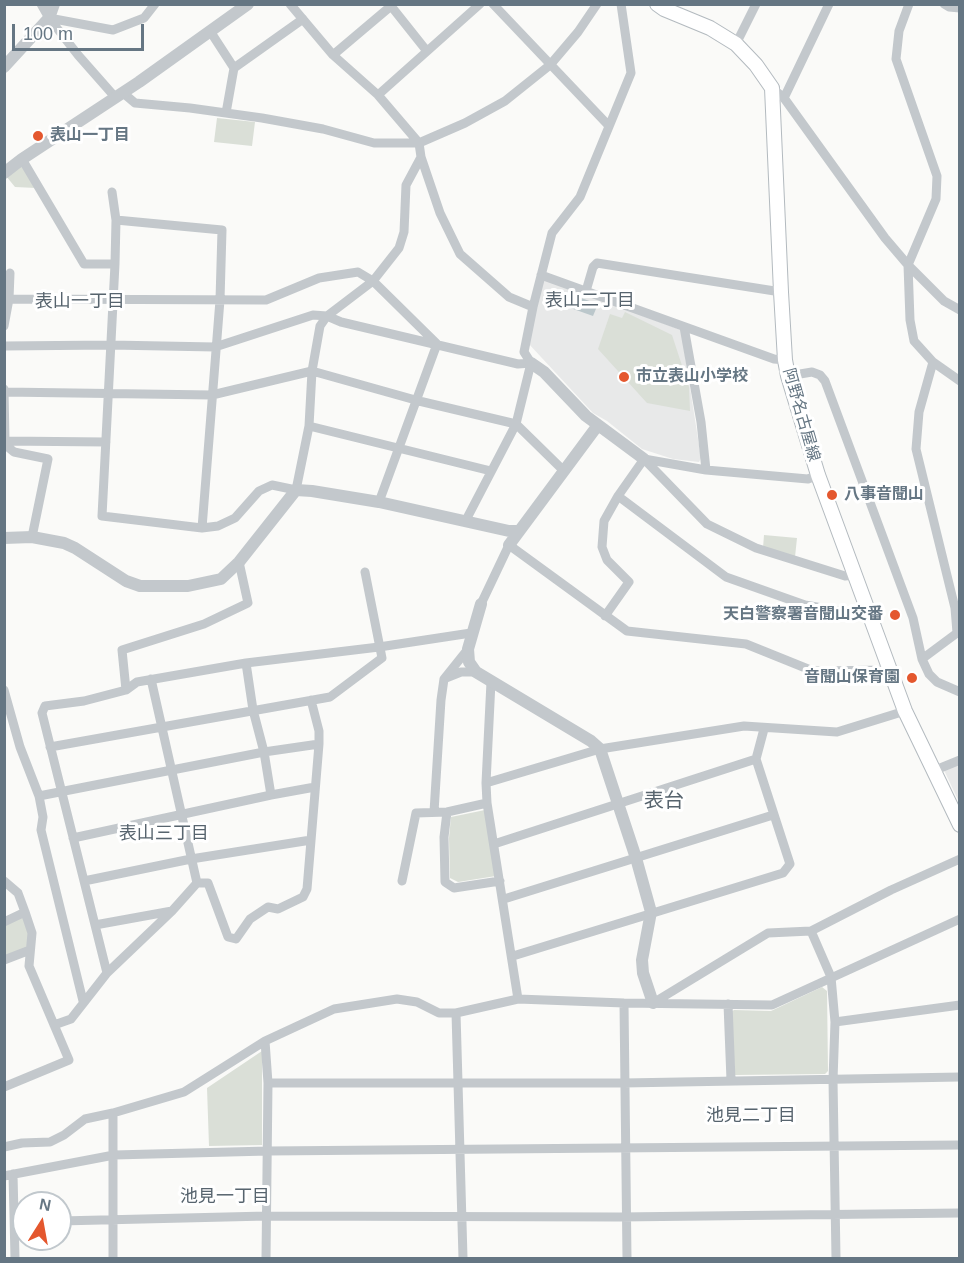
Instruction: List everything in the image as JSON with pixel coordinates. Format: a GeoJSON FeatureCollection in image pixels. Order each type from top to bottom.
{"type":"FeatureCollection","features":[{"type":"Feature","properties":{"kind":"main road"},"geometry":{"type":"LineString","coordinates":[[657,4],[710,28],[736,44],[756,64],[772,88]]}},
{"type":"Feature","properties":{"kind":"main road","name":"阿野名古屋線"},"geometry":{"type":"LineString","coordinates":[[772,88],[781,292],[788,376],[818,475],[905,711],[960,825]]}},
{"type":"Feature","properties":{"kind":"street"},"geometry":{"type":"LineString","coordinates":[[40,4],[49,18],[119,95],[135,103],[190,108],[323,129],[374,143],[419,143],[465,123],[505,101],[550,65],[578,32],[597,4]]}},
{"type":"Feature","properties":{"kind":"street"},"geometry":{"type":"LineString","coordinates":[[4,68],[49,18],[54,4]]}},
{"type":"Feature","properties":{"kind":"street"},"geometry":{"type":"LineString","coordinates":[[49,18],[113,30],[144,18],[155,4]]}},
{"type":"Feature","properties":{"kind":"street"},"geometry":{"type":"LineString","coordinates":[[4,173],[248,4]]}},
{"type":"Feature","properties":{"kind":"street"},"geometry":{"type":"LineString","coordinates":[[290,4],[333,55],[378,95],[419,143],[421,158],[440,213],[460,255],[509,297],[533,307]]}},
{"type":"Feature","properties":{"kind":"street"},"geometry":{"type":"LineString","coordinates":[[378,95],[480,4]]}},
{"type":"Feature","properties":{"kind":"street"},"geometry":{"type":"LineString","coordinates":[[492,4],[609,126]]}},
{"type":"Feature","properties":{"kind":"street"},"geometry":{"type":"LineString","coordinates":[[621,4],[631,74],[580,197],[552,233],[524,352],[531,363],[544,372],[586,416],[644,459],[707,524],[756,548],[845,576],[855,575]]}},
{"type":"Feature","properties":{"kind":"street"},"geometry":{"type":"LineString","coordinates":[[736,44],[756,4]]}},
{"type":"Feature","properties":{"kind":"street"},"geometry":{"type":"LineString","coordinates":[[784,98],[828,4]]}},
{"type":"Feature","properties":{"kind":"street"},"geometry":{"type":"LineString","coordinates":[[909,4],[899,31],[896,59],[937,176],[936,199],[909,265],[910,320],[914,341],[933,362],[960,381]]}},
{"type":"Feature","properties":{"kind":"street"},"geometry":{"type":"LineString","coordinates":[[944,4],[960,8]]}},
{"type":"Feature","properties":{"kind":"street"},"geometry":{"type":"LineString","coordinates":[[333,55],[391,6],[426,50]]}},
{"type":"Feature","properties":{"kind":"street"},"geometry":{"type":"LineString","coordinates":[[234,68],[303,19]]}},
{"type":"Feature","properties":{"kind":"street"},"geometry":{"type":"LineString","coordinates":[[210,31],[234,68],[226,113]]}},
{"type":"Feature","properties":{"kind":"street"},"geometry":{"type":"LineString","coordinates":[[772,88],[784,98],[885,238],[944,301],[960,310]]}},
{"type":"Feature","properties":{"kind":"street"},"geometry":{"type":"LineString","coordinates":[[4,538],[32,537],[64,543],[126,581],[140,586],[188,586],[221,579],[239,562],[296,490],[309,426],[312,371],[320,326],[327,316],[373,281],[399,249],[404,232],[406,185],[421,158]]}},
{"type":"Feature","properties":{"kind":"street"},"geometry":{"type":"LineString","coordinates":[[22,159],[84,264],[115,264]]}},
{"type":"Feature","properties":{"kind":"street"},"geometry":{"type":"LineString","coordinates":[[112,192],[116,220],[115,264],[102,516],[202,528],[218,526],[235,518],[259,491],[272,484],[296,490],[380,502],[509,531],[519,531]]}},
{"type":"Feature","properties":{"kind":"street"},"geometry":{"type":"LineString","coordinates":[[116,220],[222,231],[220,300],[202,528]]}},
{"type":"Feature","properties":{"kind":"street"},"geometry":{"type":"LineString","coordinates":[[586,291],[593,267],[597,263],[781,292]]}},
{"type":"Feature","properties":{"kind":"street"},"geometry":{"type":"LineString","coordinates":[[9,299],[266,300],[319,278],[358,272],[373,281],[437,344]]}},
{"type":"Feature","properties":{"kind":"street"},"geometry":{"type":"LineString","coordinates":[[4,326],[9,299],[10,273]]}},
{"type":"Feature","properties":{"kind":"street"},"geometry":{"type":"LineString","coordinates":[[541,275],[774,359],[785,360]]}},
{"type":"Feature","properties":{"kind":"street"},"geometry":{"type":"LineString","coordinates":[[4,346],[215,347],[313,315],[327,316],[341,322],[518,364],[531,363]]}},
{"type":"Feature","properties":{"kind":"street"},"geometry":{"type":"LineString","coordinates":[[684,327],[701,422],[706,470]]}},
{"type":"Feature","properties":{"kind":"street"},"geometry":{"type":"LineString","coordinates":[[380,502],[437,344]]}},
{"type":"Feature","properties":{"kind":"street"},"geometry":{"type":"LineString","coordinates":[[922,659],[957,633],[955,608],[916,449],[919,412],[933,362]]}},
{"type":"Feature","properties":{"kind":"street"},"geometry":{"type":"LineString","coordinates":[[466,520],[516,424],[531,363]]}},
{"type":"Feature","properties":{"kind":"street"},"geometry":{"type":"LineString","coordinates":[[32,537],[48,459],[14,452],[8,447],[5,441],[5,391],[212,396],[312,371],[416,400],[516,424],[564,471]]}},
{"type":"Feature","properties":{"kind":"street"},"geometry":{"type":"LineString","coordinates":[[788,376],[812,372],[820,375],[825,381],[913,618],[922,659],[928,674],[938,682],[960,692]]}},
{"type":"Feature","properties":{"kind":"street"},"geometry":{"type":"LineString","coordinates":[[598,425],[509,545],[481,604],[471,633],[468,649],[469,662],[476,672],[491,682],[591,741],[600,749],[636,858],[651,912],[642,960],[643,973],[653,1003]]}},
{"type":"Feature","properties":{"kind":"street"},"geometry":{"type":"LineString","coordinates":[[309,426],[398,450],[491,471]]}},
{"type":"Feature","properties":{"kind":"street"},"geometry":{"type":"LineString","coordinates":[[5,441],[106,442]]}},
{"type":"Feature","properties":{"kind":"street"},"geometry":{"type":"LineString","coordinates":[[644,459],[706,470],[808,479],[818,475]]}},
{"type":"Feature","properties":{"kind":"street"},"geometry":{"type":"LineString","coordinates":[[605,616],[629,582],[607,560],[602,548],[604,521],[644,459]]}},
{"type":"Feature","properties":{"kind":"street"},"geometry":{"type":"LineString","coordinates":[[618,496],[726,577],[805,605],[857,614],[868,613]]}},
{"type":"Feature","properties":{"kind":"street"},"geometry":{"type":"LineString","coordinates":[[509,545],[627,631],[746,644],[813,671],[890,670]]}},
{"type":"Feature","properties":{"kind":"street"},"geometry":{"type":"LineString","coordinates":[[126,690],[122,650],[204,624],[248,603],[239,562]]}},
{"type":"Feature","properties":{"kind":"street"},"geometry":{"type":"LineString","coordinates":[[50,747],[330,697],[382,658],[365,572]]}},
{"type":"Feature","properties":{"kind":"street"},"geometry":{"type":"LineString","coordinates":[[107,973],[42,713],[45,706],[84,701],[126,690],[137,682],[151,679],[246,663],[471,633]]}},
{"type":"Feature","properties":{"kind":"street"},"geometry":{"type":"LineString","coordinates":[[434,812],[444,679],[468,649]]}},
{"type":"Feature","properties":{"kind":"street"},"geometry":{"type":"LineString","coordinates":[[246,663],[253,710],[264,752],[271,795]]}},
{"type":"Feature","properties":{"kind":"street"},"geometry":{"type":"LineString","coordinates":[[444,679],[461,672],[476,672]]}},
{"type":"Feature","properties":{"kind":"street"},"geometry":{"type":"LineString","coordinates":[[151,679],[197,883]]}},
{"type":"Feature","properties":{"kind":"street"},"geometry":{"type":"LineString","coordinates":[[491,682],[487,803],[519,999]]}},
{"type":"Feature","properties":{"kind":"street"},"geometry":{"type":"LineString","coordinates":[[4,690],[20,747],[39,796],[43,817],[41,830],[83,1001]]}},
{"type":"Feature","properties":{"kind":"street"},"geometry":{"type":"LineString","coordinates":[[54,1025],[71,1019],[107,973],[172,911],[197,883],[208,883],[228,937],[236,939],[249,919],[268,907],[278,909],[303,897],[307,889],[319,744],[319,731],[311,700]]}},
{"type":"Feature","properties":{"kind":"street"},"geometry":{"type":"LineString","coordinates":[[486,783],[600,749],[744,726],[837,732],[905,711]]}},
{"type":"Feature","properties":{"kind":"street"},"geometry":{"type":"LineString","coordinates":[[513,956],[783,873],[790,864],[756,759],[764,729]]}},
{"type":"Feature","properties":{"kind":"street"},"geometry":{"type":"LineString","coordinates":[[39,796],[264,752],[319,744]]}},
{"type":"Feature","properties":{"kind":"street"},"geometry":{"type":"LineString","coordinates":[[494,844],[756,759]]}},
{"type":"Feature","properties":{"kind":"street"},"geometry":{"type":"LineString","coordinates":[[933,771],[960,760]]}},
{"type":"Feature","properties":{"kind":"street"},"geometry":{"type":"LineString","coordinates":[[74,838],[271,795],[315,788]]}},
{"type":"Feature","properties":{"kind":"street"},"geometry":{"type":"LineString","coordinates":[[402,881],[416,813],[447,812],[487,803]]}},
{"type":"Feature","properties":{"kind":"street"},"geometry":{"type":"LineString","coordinates":[[447,812],[444,837],[445,882],[454,888],[500,881]]}},
{"type":"Feature","properties":{"kind":"street"},"geometry":{"type":"LineString","coordinates":[[504,899],[773,815]]}},
{"type":"Feature","properties":{"kind":"street"},"geometry":{"type":"LineString","coordinates":[[84,881],[192,858],[311,840]]}},
{"type":"Feature","properties":{"kind":"street"},"geometry":{"type":"LineString","coordinates":[[653,1003],[768,933],[811,931],[891,890],[960,860]]}},
{"type":"Feature","properties":{"kind":"street"},"geometry":{"type":"LineString","coordinates":[[4,881],[18,893],[32,933],[29,966],[69,1060],[4,1087]]}},
{"type":"Feature","properties":{"kind":"street"},"geometry":{"type":"LineString","coordinates":[[95,925],[172,911]]}},
{"type":"Feature","properties":{"kind":"street"},"geometry":{"type":"LineString","coordinates":[[4,922],[24,912]]}},
{"type":"Feature","properties":{"kind":"street"},"geometry":{"type":"LineString","coordinates":[[4,1147],[22,1143],[50,1142],[64,1135],[85,1119],[184,1092],[266,1041],[334,1009],[397,999],[417,1002],[439,1013],[456,1013],[519,999],[624,1004],[772,1005],[960,919]]}},
{"type":"Feature","properties":{"kind":"street"},"geometry":{"type":"LineString","coordinates":[[811,931],[831,977],[835,1022],[833,1080],[836,1258]]}},
{"type":"Feature","properties":{"kind":"street"},"geometry":{"type":"LineString","coordinates":[[4,960],[30,951]]}},
{"type":"Feature","properties":{"kind":"street"},"geometry":{"type":"LineString","coordinates":[[624,1004],[627,1258]]}},
{"type":"Feature","properties":{"kind":"street"},"geometry":{"type":"LineString","coordinates":[[728,1004],[731,1080]]}},
{"type":"Feature","properties":{"kind":"street"},"geometry":{"type":"LineString","coordinates":[[835,1022],[960,1005]]}},
{"type":"Feature","properties":{"kind":"street"},"geometry":{"type":"LineString","coordinates":[[456,1013],[464,1258]]}},
{"type":"Feature","properties":{"kind":"street"},"geometry":{"type":"LineString","coordinates":[[266,1041],[268,1083],[266,1258]]}},
{"type":"Feature","properties":{"kind":"street"},"geometry":{"type":"LineString","coordinates":[[268,1083],[624,1083],[960,1077]]}},
{"type":"Feature","properties":{"kind":"street"},"geometry":{"type":"LineString","coordinates":[[113,1113],[113,1258]]}},
{"type":"Feature","properties":{"kind":"street"},"geometry":{"type":"LineString","coordinates":[[12,1204],[9,1175],[114,1155],[268,1150],[960,1145]]}},
{"type":"Feature","properties":{"kind":"street"},"geometry":{"type":"LineString","coordinates":[[72,1221],[267,1216],[626,1217],[960,1213]]}},
{"type":"Feature","properties":{"kind":"shaded area"},"geometry":{"type":"Polygon","coordinates":[[[217,118],[255,122],[252,146],[214,142],[217,118]]]}},
{"type":"Feature","properties":{"kind":"shaded area"},"geometry":{"type":"Polygon","coordinates":[[[22,163],[36,188],[15,187],[6,176],[22,163]]]}},
{"type":"Feature","properties":{"kind":"shaded area","name":"市立表山小学校"},"geometry":{"type":"Polygon","coordinates":[[[543,279],[681,330],[701,458],[699,462],[673,459],[642,449],[607,421],[593,413],[528,343],[543,279]]]}},
{"type":"Feature","properties":{"kind":"shaded area"},"geometry":{"type":"Polygon","coordinates":[[[567,293],[598,304],[593,316],[562,305],[567,293]]]}},
{"type":"Feature","properties":{"kind":"shaded area"},"geometry":{"type":"Polygon","coordinates":[[[625,312],[672,335],[689,387],[690,411],[647,403],[598,349],[610,314],[622,318],[625,312]]]}},
{"type":"Feature","properties":{"kind":"shaded area"},"geometry":{"type":"Polygon","coordinates":[[[764,535],[797,538],[795,557],[763,548],[764,535]]]}},
{"type":"Feature","properties":{"kind":"shaded area"},"geometry":{"type":"Polygon","coordinates":[[[959,764],[959,802],[944,770],[959,764]]]}},
{"type":"Feature","properties":{"kind":"shaded area"},"geometry":{"type":"Polygon","coordinates":[[[485,810],[496,876],[458,882],[450,878],[451,817],[485,810]]]}},
{"type":"Feature","properties":{"kind":"shaded area"},"geometry":{"type":"Polygon","coordinates":[[[23,916],[29,933],[27,949],[5,956],[5,925],[23,916]]]}},
{"type":"Feature","properties":{"kind":"shaded area"},"geometry":{"type":"Polygon","coordinates":[[[822,987],[827,991],[828,1071],[825,1074],[735,1075],[731,1012],[734,1010],[771,1011],[822,987]]]}},
{"type":"Feature","properties":{"kind":"shaded area"},"geometry":{"type":"Polygon","coordinates":[[[262,1051],[262,1145],[209,1146],[207,1088],[262,1051]]]}},
{"type":"Feature","properties":{"kind":"place","name":"表山一丁目"},"geometry":{"type":"Point","coordinates":[38,136]}},
{"type":"Feature","properties":{"kind":"place","name":"市立表山小学校"},"geometry":{"type":"Point","coordinates":[624,377]}},
{"type":"Feature","properties":{"kind":"place","name":"八事音聞山"},"geometry":{"type":"Point","coordinates":[832,495]}},
{"type":"Feature","properties":{"kind":"place","name":"天白警察署音聞山交番"},"geometry":{"type":"Point","coordinates":[895,615]}},
{"type":"Feature","properties":{"kind":"place","name":"音聞山保育園"},"geometry":{"type":"Point","coordinates":[912,678]}},
{"type":"Feature","properties":{"kind":"district","name":"表山二丁目"},"geometry":{"type":"Point","coordinates":[590,301]}},
{"type":"Feature","properties":{"kind":"district","name":"表山一丁目"},"geometry":{"type":"Point","coordinates":[80,302]}},
{"type":"Feature","properties":{"kind":"district","name":"表台"},"geometry":{"type":"Point","coordinates":[664,801]}},
{"type":"Feature","properties":{"kind":"district","name":"表山三丁目"},"geometry":{"type":"Point","coordinates":[164,834]}},
{"type":"Feature","properties":{"kind":"district","name":"池見二丁目"},"geometry":{"type":"Point","coordinates":[751,1116]}},
{"type":"Feature","properties":{"kind":"district","name":"池見一丁目"},"geometry":{"type":"Point","coordinates":[225,1197]}}]}
